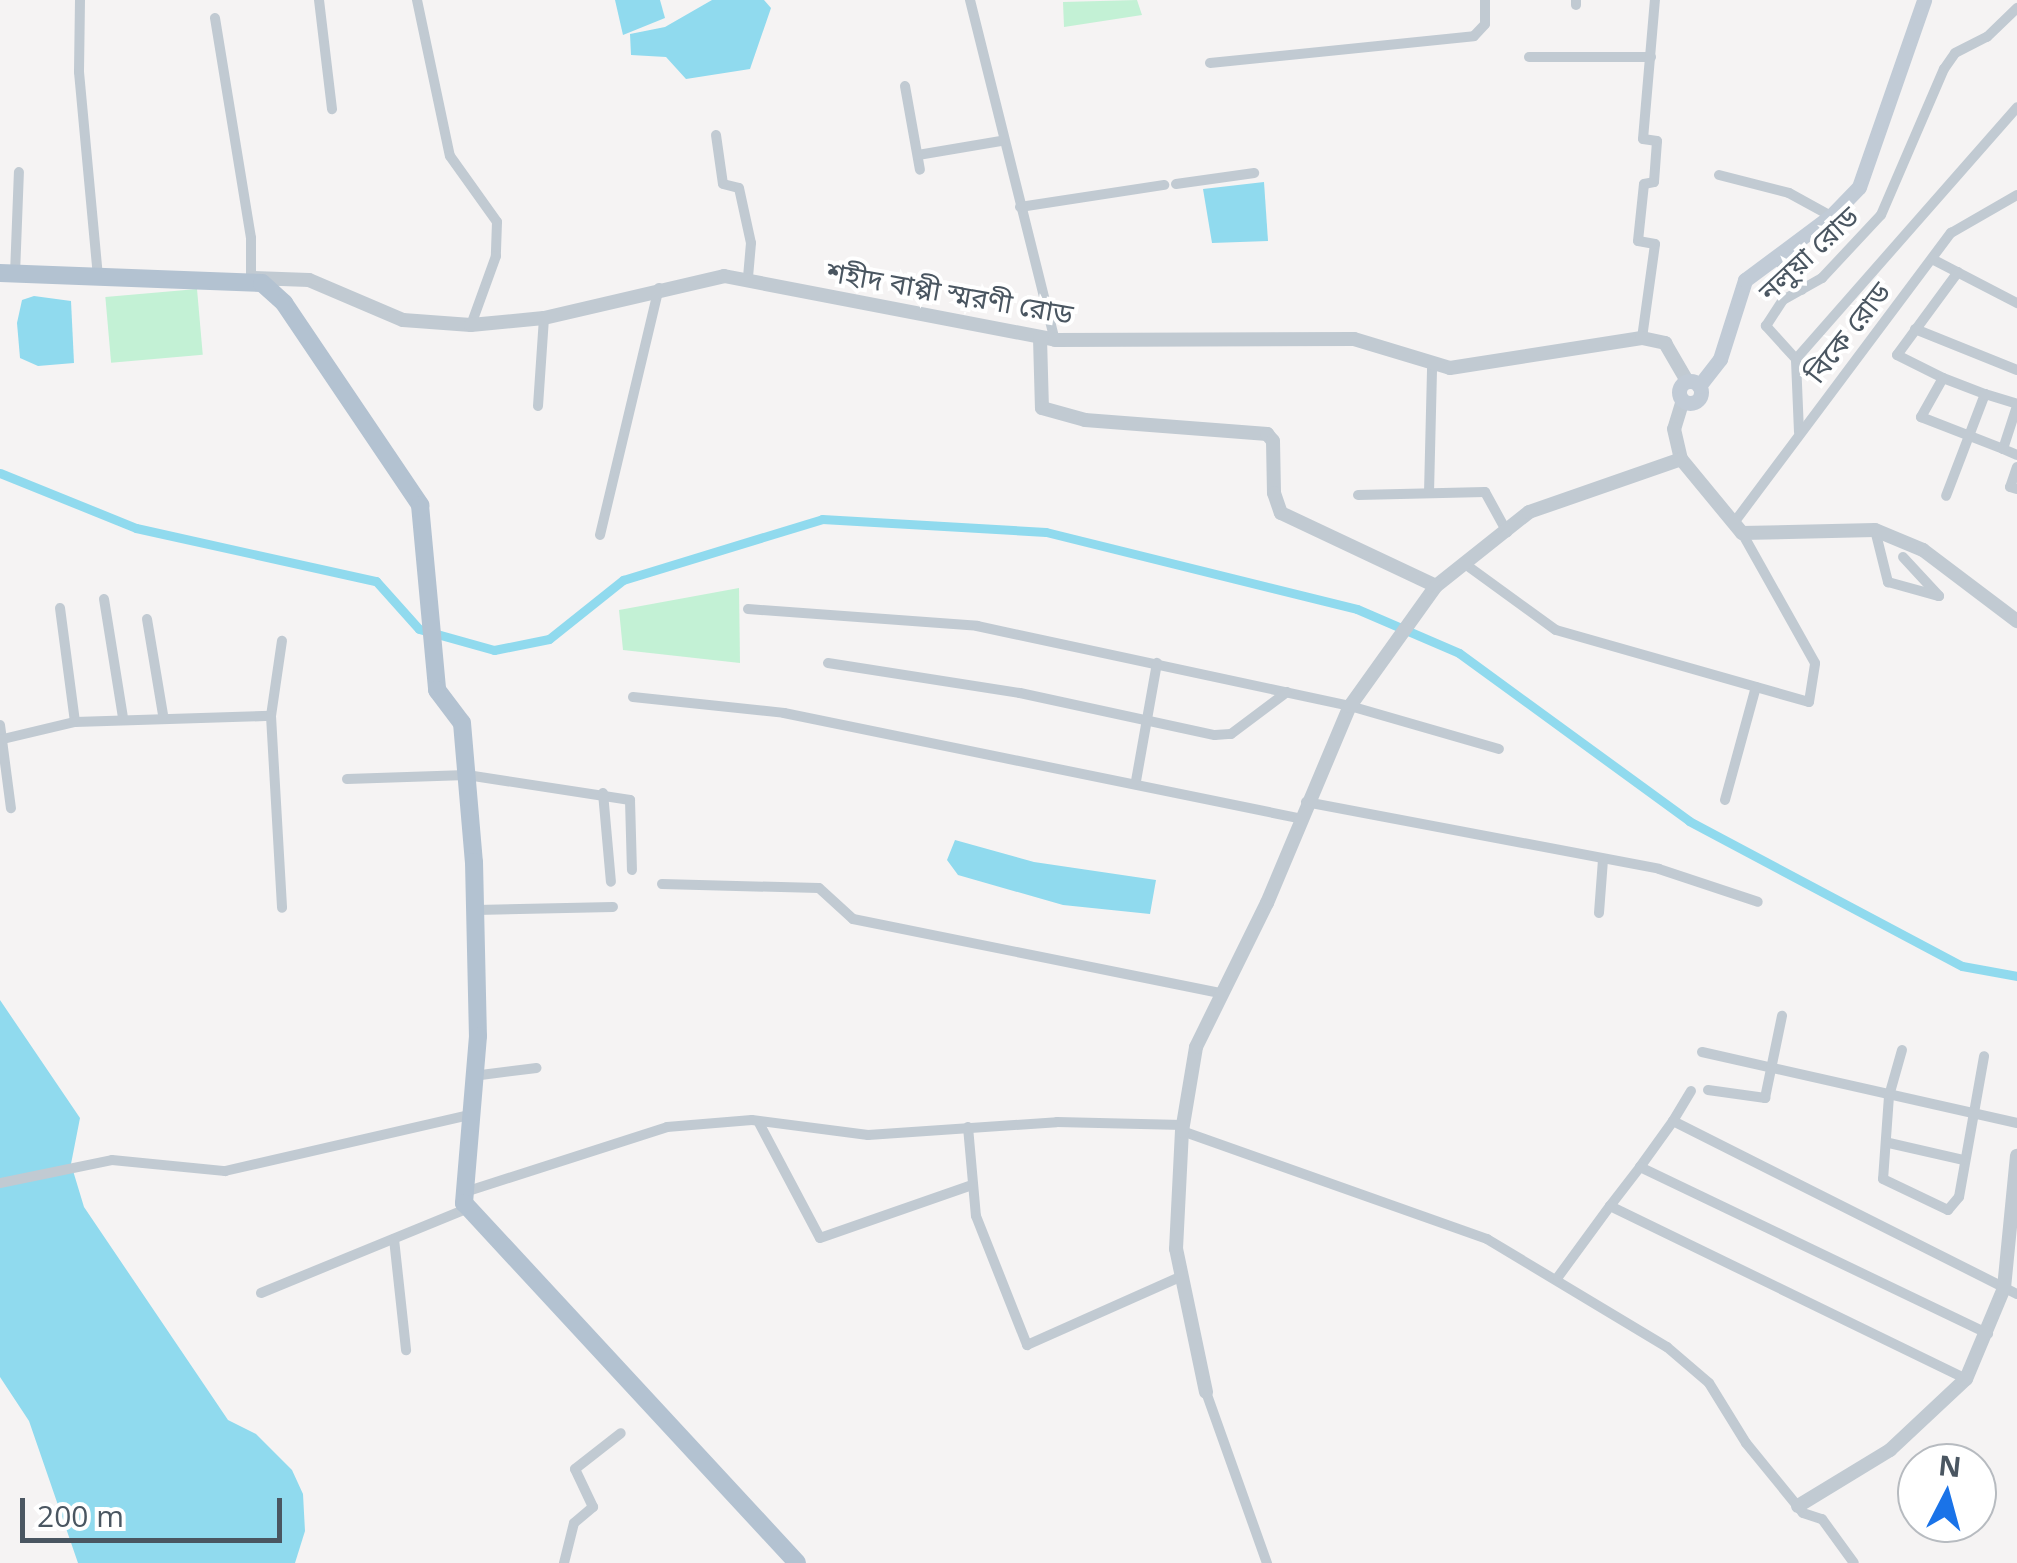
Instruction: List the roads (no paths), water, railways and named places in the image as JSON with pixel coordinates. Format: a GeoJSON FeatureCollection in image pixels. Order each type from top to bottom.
{"type":"FeatureCollection","features":[{"type":"Feature","properties":{"kind":"main road"},"geometry":{"type":"LineString","coordinates":[[1684,400],[1698,400],[1693,384],[1720,359],[1745,280],[1831,216],[1858,187],[1924,0]]}},
{"type":"Feature","properties":{"kind":"main road"},"geometry":{"type":"LineString","coordinates":[[7,273],[251,278],[284,304],[420,505],[437,690],[462,723],[476,910],[465,1200],[797,1563]]}},
{"type":"Feature","properties":{"kind":"street"},"geometry":{"type":"LineString","coordinates":[[80,0],[79,72],[98,276]]}},
{"type":"Feature","properties":{"kind":"street"},"geometry":{"type":"LineString","coordinates":[[319,0],[332,109]]}},
{"type":"Feature","properties":{"kind":"street"},"geometry":{"type":"LineString","coordinates":[[418,0],[450,156],[492,212],[498,232],[470,325]]}},
{"type":"Feature","properties":{"kind":"street"},"geometry":{"type":"LineString","coordinates":[[970,0],[1048,339],[1042,408],[1085,420],[1267,434],[1281,512],[1436,586]]}},
{"type":"Feature","properties":{"kind":"street"},"geometry":{"type":"LineString","coordinates":[[1210,62],[1474,36],[1486,24],[1485,0]]}},
{"type":"Feature","properties":{"kind":"street"},"geometry":{"type":"LineString","coordinates":[[1655,0],[1643,140],[1657,141],[1654,182],[1644,184],[1638,242],[1655,244],[1642,338],[1665,344],[1693,384]]}},
{"type":"Feature","properties":{"kind":"street","name":"নলুয়া রোড"},"geometry":{"type":"LineString","coordinates":[[1796,359],[1766,326],[1783,300],[1822,278],[1881,215],[1917,122],[1955,53],[1987,37],[2017,8]]}},
{"type":"Feature","properties":{"kind":"street"},"geometry":{"type":"LineString","coordinates":[[216,18],[251,238],[251,278]]}},
{"type":"Feature","properties":{"kind":"street"},"geometry":{"type":"LineString","coordinates":[[1529,56],[1652,56]]}},
{"type":"Feature","properties":{"kind":"street"},"geometry":{"type":"LineString","coordinates":[[904,86],[920,170]]}},
{"type":"Feature","properties":{"kind":"street"},"geometry":{"type":"LineString","coordinates":[[1799,432],[1796,359],[2017,107]]}},
{"type":"Feature","properties":{"kind":"street"},"geometry":{"type":"LineString","coordinates":[[716,135],[723,184],[738,188],[752,251],[748,280]]}},
{"type":"Feature","properties":{"kind":"street"},"geometry":{"type":"LineString","coordinates":[[918,155],[1001,141]]}},
{"type":"Feature","properties":{"kind":"street"},"geometry":{"type":"LineString","coordinates":[[7,273],[19,172]]}},
{"type":"Feature","properties":{"kind":"street"},"geometry":{"type":"LineString","coordinates":[[1020,207],[1254,173]]}},
{"type":"Feature","properties":{"kind":"street"},"geometry":{"type":"LineString","coordinates":[[1719,174],[1789,193],[1831,216]]}},
{"type":"Feature","properties":{"kind":"street","name":"বিকে রোড"},"geometry":{"type":"LineString","coordinates":[[1739,526],[1789,456],[1799,432],[1952,233],[2017,195]]}},
{"type":"Feature","properties":{"kind":"street"},"geometry":{"type":"LineString","coordinates":[[1776,258],[1802,290]]}},
{"type":"Feature","properties":{"kind":"street"},"geometry":{"type":"LineString","coordinates":[[1932,258],[2017,303]]}},
{"type":"Feature","properties":{"kind":"street"},"geometry":{"type":"LineString","coordinates":[[1958,272],[1897,355],[1944,378],[2017,405],[2003,449]]}},
{"type":"Feature","properties":{"kind":"street","name":"শহীদ বাপ্পী স্মরণী রোড"},"geometry":{"type":"LineString","coordinates":[[251,278],[309,280],[403,320],[470,325],[544,318],[700,277],[748,280],[1048,339],[1354,339],[1432,366],[1642,338]]}},
{"type":"Feature","properties":{"kind":"street"},"geometry":{"type":"LineString","coordinates":[[600,535],[660,287]]}},
{"type":"Feature","properties":{"kind":"street"},"geometry":{"type":"LineString","coordinates":[[538,406],[544,318]]}},
{"type":"Feature","properties":{"kind":"street"},"geometry":{"type":"LineString","coordinates":[[1915,328],[2017,370]]}},
{"type":"Feature","properties":{"kind":"street"},"geometry":{"type":"LineString","coordinates":[[1428,493],[1432,366]]}},
{"type":"Feature","properties":{"kind":"street"},"geometry":{"type":"LineString","coordinates":[[1944,378],[1921,417],[2017,456]]}},
{"type":"Feature","properties":{"kind":"street"},"geometry":{"type":"LineString","coordinates":[[1946,496],[1984,394]]}},
{"type":"Feature","properties":{"kind":"street"},"geometry":{"type":"LineString","coordinates":[[1465,564],[1556,630],[1809,702],[1815,663],[1739,526],[1681,459],[1674,429],[1684,400]]}},
{"type":"Feature","properties":{"kind":"street"},"geometry":{"type":"LineString","coordinates":[[1267,1563],[1206,1392],[1180,1277],[1182,1128],[1196,1046],[1286,860],[1298,818],[1350,706],[1374,666],[1436,586],[1508,533],[1529,512],[1681,459]]}},
{"type":"Feature","properties":{"kind":"street"},"geometry":{"type":"LineString","coordinates":[[2017,467],[2010,488],[2017,489]]}},
{"type":"Feature","properties":{"kind":"street"},"geometry":{"type":"LineString","coordinates":[[1358,495],[1485,492],[1508,533]]}},
{"type":"Feature","properties":{"kind":"street"},"geometry":{"type":"LineString","coordinates":[[1739,526],[1875,530],[1923,550],[2017,622]]}},
{"type":"Feature","properties":{"kind":"street"},"geometry":{"type":"LineString","coordinates":[[1875,530],[1888,582],[1939,596],[1903,557]]}},
{"type":"Feature","properties":{"kind":"street"},"geometry":{"type":"LineString","coordinates":[[104,599],[123,717]]}},
{"type":"Feature","properties":{"kind":"street"},"geometry":{"type":"LineString","coordinates":[[60,608],[76,722]]}},
{"type":"Feature","properties":{"kind":"street"},"geometry":{"type":"LineString","coordinates":[[748,608],[976,626],[1350,706],[1498,749]]}},
{"type":"Feature","properties":{"kind":"street"},"geometry":{"type":"LineString","coordinates":[[146,619],[163,715]]}},
{"type":"Feature","properties":{"kind":"street"},"geometry":{"type":"LineString","coordinates":[[282,641],[272,716],[282,908]]}},
{"type":"Feature","properties":{"kind":"street"},"geometry":{"type":"LineString","coordinates":[[1136,781],[1157,662]]}},
{"type":"Feature","properties":{"kind":"street"},"geometry":{"type":"LineString","coordinates":[[828,664],[1231,734],[1286,692]]}},
{"type":"Feature","properties":{"kind":"street"},"geometry":{"type":"LineString","coordinates":[[1725,800],[1756,687]]}},
{"type":"Feature","properties":{"kind":"street"},"geometry":{"type":"LineString","coordinates":[[633,697],[784,713],[1136,781],[1298,818]]}},
{"type":"Feature","properties":{"kind":"street"},"geometry":{"type":"LineString","coordinates":[[3,739],[76,722],[123,717],[272,716]]}},
{"type":"Feature","properties":{"kind":"street"},"geometry":{"type":"LineString","coordinates":[[0,726],[11,808]]}},
{"type":"Feature","properties":{"kind":"street"},"geometry":{"type":"LineString","coordinates":[[348,778],[467,775],[602,793],[632,802],[632,870]]}},
{"type":"Feature","properties":{"kind":"street"},"geometry":{"type":"LineString","coordinates":[[602,793],[611,882]]}},
{"type":"Feature","properties":{"kind":"street"},"geometry":{"type":"LineString","coordinates":[[1305,802],[1659,869],[1758,902]]}},
{"type":"Feature","properties":{"kind":"street"},"geometry":{"type":"LineString","coordinates":[[1599,913],[1604,860]]}},
{"type":"Feature","properties":{"kind":"street"},"geometry":{"type":"LineString","coordinates":[[662,884],[818,888],[853,918],[1219,993]]}},
{"type":"Feature","properties":{"kind":"street"},"geometry":{"type":"LineString","coordinates":[[476,910],[612,906]]}},
{"type":"Feature","properties":{"kind":"street"},"geometry":{"type":"LineString","coordinates":[[1708,1090],[1762,1100],[1773,1070],[1782,1016]]}},
{"type":"Feature","properties":{"kind":"street"},"geometry":{"type":"LineString","coordinates":[[1902,1050],[1889,1096],[1884,1179],[1948,1210],[1959,1197],[1984,1056]]}},
{"type":"Feature","properties":{"kind":"street"},"geometry":{"type":"LineString","coordinates":[[1702,1052],[2017,1123]]}},
{"type":"Feature","properties":{"kind":"street"},"geometry":{"type":"LineString","coordinates":[[472,1076],[536,1068]]}},
{"type":"Feature","properties":{"kind":"street"},"geometry":{"type":"LineString","coordinates":[[1558,1277],[1691,1092]]}},
{"type":"Feature","properties":{"kind":"street"},"geometry":{"type":"LineString","coordinates":[[0,1182],[112,1160],[225,1171],[468,1114]]}},
{"type":"Feature","properties":{"kind":"street"},"geometry":{"type":"LineString","coordinates":[[758,1121],[820,1238],[969,1186]]}},
{"type":"Feature","properties":{"kind":"street"},"geometry":{"type":"LineString","coordinates":[[261,1292],[394,1238],[465,1200],[647,1131],[758,1121],[868,1135],[968,1127],[1182,1128],[1375,1195],[1487,1239],[1558,1277],[1668,1347],[1709,1383],[1746,1443],[1798,1506],[1822,1520],[1854,1563]]}},
{"type":"Feature","properties":{"kind":"street"},"geometry":{"type":"LineString","coordinates":[[1673,1121],[2011,1291]]}},
{"type":"Feature","properties":{"kind":"street"},"geometry":{"type":"LineString","coordinates":[[968,1127],[969,1186],[1026,1345],[1180,1277]]}},
{"type":"Feature","properties":{"kind":"street"},"geometry":{"type":"LineString","coordinates":[[1889,1143],[1964,1160]]}},
{"type":"Feature","properties":{"kind":"street"},"geometry":{"type":"LineString","coordinates":[[1798,1506],[1890,1450],[1966,1379],[2011,1291],[2017,1156]]}},
{"type":"Feature","properties":{"kind":"street"},"geometry":{"type":"LineString","coordinates":[[1640,1167],[1988,1334]]}},
{"type":"Feature","properties":{"kind":"street"},"geometry":{"type":"LineString","coordinates":[[1610,1206],[1966,1379]]}},
{"type":"Feature","properties":{"kind":"street"},"geometry":{"type":"LineString","coordinates":[[394,1238],[406,1350]]}},
{"type":"Feature","properties":{"kind":"street"},"geometry":{"type":"LineString","coordinates":[[564,1563],[574,1524],[592,1506],[576,1468],[620,1432]]}},
{"type":"Feature","properties":{"kind":"water"},"geometry":{"type":"Polygon","coordinates":[[[615,0],[660,0],[665,18],[623,35],[615,0]]]}},
{"type":"Feature","properties":{"kind":"water"},"geometry":{"type":"Polygon","coordinates":[[[712,0],[764,0],[771,8],[750,69],[686,79],[666,57],[631,55],[630,34],[665,27],[712,0]]]}},
{"type":"Feature","properties":{"kind":"water"},"geometry":{"type":"Polygon","coordinates":[[[1264,182],[1268,241],[1212,243],[1203,189],[1264,182]]]}},
{"type":"Feature","properties":{"kind":"water"},"geometry":{"type":"Polygon","coordinates":[[[34,296],[71,301],[74,363],[38,366],[20,358],[17,323],[22,300],[34,296]]]}},
{"type":"Feature","properties":{"kind":"water"},"geometry":{"type":"Polygon","coordinates":[[[955,840],[1034,862],[1156,880],[1150,914],[1063,905],[958,875],[947,860],[955,840]]]}},
{"type":"Feature","properties":{"kind":"water"},"geometry":{"type":"Polygon","coordinates":[[[0,1000],[80,1118],[71,1164],[84,1207],[228,1420],[256,1434],[292,1470],[303,1494],[305,1531],[295,1563],[78,1563],[29,1421],[0,1377],[0,1000]]]}},
{"type":"Feature","properties":{"kind":"waterway"},"geometry":{"type":"LineString","coordinates":[[0,473],[136,528],[376,581],[419,629],[494,650],[549,639],[623,580],[822,519],[1046,532],[1357,609],[1459,653],[1689,821],[1962,966],[2017,976]]}}]}
